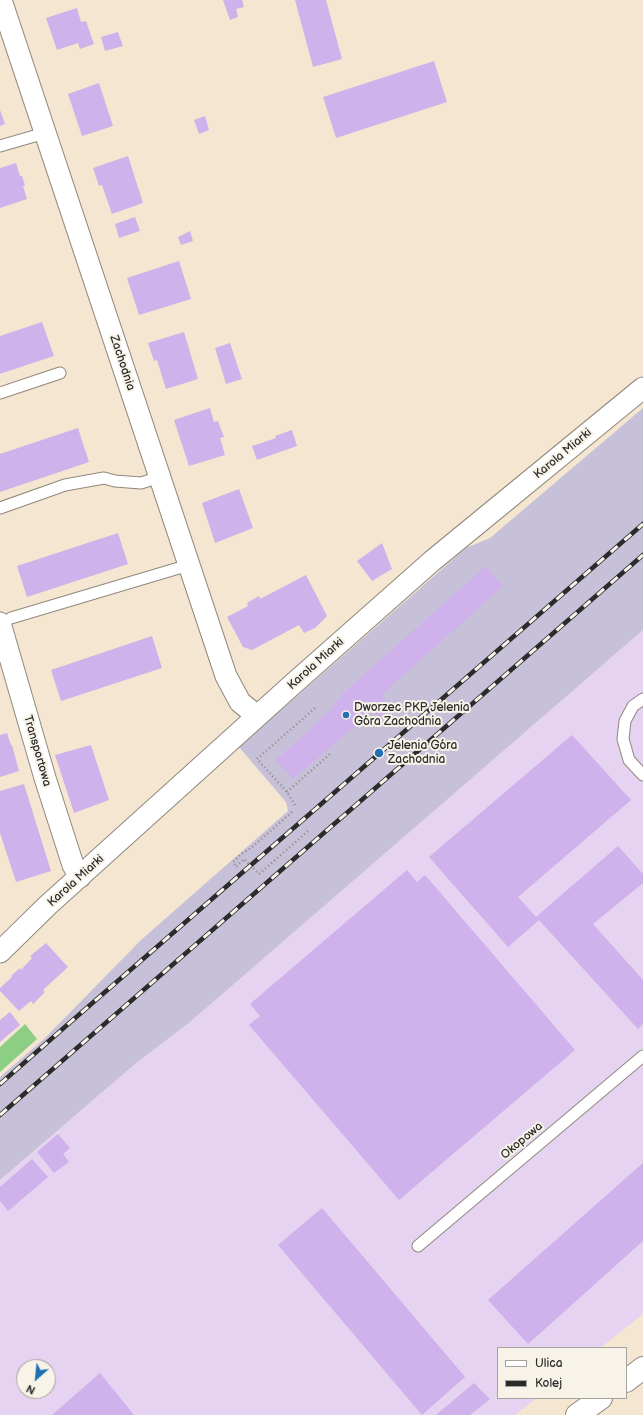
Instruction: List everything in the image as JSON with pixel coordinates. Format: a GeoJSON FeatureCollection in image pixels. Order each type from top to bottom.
{"type":"FeatureCollection","features":[{"type":"Feature","properties":{"kind":"main road"},"geometry":{"type":"LineString","coordinates":[[627,1380],[643,1368]]}},
{"type":"Feature","properties":{"kind":"main road"},"geometry":{"type":"LineString","coordinates":[[576,1415],[600,1399]]}},
{"type":"Feature","properties":{"kind":"street","name":"Zachodnia"},"geometry":{"type":"LineString","coordinates":[[1,0],[226,676],[240,702],[257,716]]}},
{"type":"Feature","properties":{"kind":"street","name":"Karola Miarki"},"geometry":{"type":"LineString","coordinates":[[0,952],[48,905],[257,716],[432,561],[643,388]]}},
{"type":"Feature","properties":{"kind":"street","name":"Transportowa"},"geometry":{"type":"LineString","coordinates":[[5,621],[45,778],[73,865],[80,877]]}},
{"type":"Feature","properties":{"kind":"lane"},"geometry":{"type":"LineString","coordinates":[[0,146],[45,133]]}},
{"type":"Feature","properties":{"kind":"lane"},"geometry":{"type":"LineString","coordinates":[[0,394],[60,373]]}},
{"type":"Feature","properties":{"kind":"lane"},"geometry":{"type":"LineString","coordinates":[[0,508],[65,485],[104,478],[115,481],[141,483],[160,477]]}},
{"type":"Feature","properties":{"kind":"lane"},"geometry":{"type":"LineString","coordinates":[[5,621],[189,565]]}},
{"type":"Feature","properties":{"kind":"lane"},"geometry":{"type":"LineString","coordinates":[[643,699],[633,706],[625,721],[622,739],[629,760],[643,775]]}},
{"type":"Feature","properties":{"kind":"lane","name":"Okopowa"},"geometry":{"type":"LineString","coordinates":[[418,1246],[643,1056]]}},
{"type":"Feature","properties":{"kind":"path"},"geometry":{"type":"LineString","coordinates":[[295,805],[286,792],[257,759],[315,708]]}},
{"type":"Feature","properties":{"kind":"path"},"geometry":{"type":"LineString","coordinates":[[286,792],[331,753]]}},
{"type":"Feature","properties":{"kind":"path"},"geometry":{"type":"LineString","coordinates":[[292,812],[251,848],[240,855],[233,862],[236,866],[244,859],[259,874],[308,831]]}},
{"type":"Feature","properties":{"kind":"shaded area"},"geometry":{"type":"Polygon","coordinates":[[[643,408],[643,630],[190,1022],[135,1064],[0,1180],[0,1077],[44,1039],[141,940],[288,811],[286,802],[239,747],[466,548],[490,538],[643,408]]]}},
{"type":"Feature","properties":{"kind":"shaded area"},"geometry":{"type":"Polygon","coordinates":[[[643,630],[643,1314],[601,1347],[497,1347],[497,1399],[536,1399],[515,1415],[0,1415],[0,1180],[135,1064],[190,1022],[643,630]]]}},
{"type":"Feature","properties":{"kind":"green space"},"geometry":{"type":"Polygon","coordinates":[[[25,1024],[37,1039],[0,1072],[0,1047],[25,1024]]]}},
{"type":"Feature","properties":{"kind":"building"},"geometry":{"type":"Polygon","coordinates":[[[223,0],[242,0],[244,7],[236,9],[238,17],[230,20],[223,0]]]}},
{"type":"Feature","properties":{"kind":"building"},"geometry":{"type":"Polygon","coordinates":[[[295,0],[326,0],[342,59],[313,67],[295,0]]]}},
{"type":"Feature","properties":{"kind":"building"},"geometry":{"type":"Polygon","coordinates":[[[77,8],[81,22],[86,21],[94,44],[80,49],[78,43],[57,50],[46,18],[77,8]]]}},
{"type":"Feature","properties":{"kind":"building"},"geometry":{"type":"Polygon","coordinates":[[[118,32],[123,46],[105,51],[101,37],[118,32]]]}},
{"type":"Feature","properties":{"kind":"building"},"geometry":{"type":"Polygon","coordinates":[[[434,61],[447,102],[336,138],[323,97],[434,61]]]}},
{"type":"Feature","properties":{"kind":"building"},"geometry":{"type":"Polygon","coordinates":[[[99,83],[113,126],[82,136],[68,94],[99,83]]]}},
{"type":"Feature","properties":{"kind":"building"},"geometry":{"type":"Polygon","coordinates":[[[0,110],[5,124],[0,126],[0,110]]]}},
{"type":"Feature","properties":{"kind":"building"},"geometry":{"type":"Polygon","coordinates":[[[205,116],[209,130],[199,134],[194,120],[205,116]]]}},
{"type":"Feature","properties":{"kind":"building"},"geometry":{"type":"Polygon","coordinates":[[[128,156],[143,203],[112,214],[102,185],[99,186],[93,168],[128,156]]]}},
{"type":"Feature","properties":{"kind":"building"},"geometry":{"type":"Polygon","coordinates":[[[16,163],[20,176],[22,176],[25,185],[23,186],[27,199],[0,208],[0,168],[16,163]]]}},
{"type":"Feature","properties":{"kind":"building"},"geometry":{"type":"Polygon","coordinates":[[[135,217],[140,231],[119,238],[115,224],[135,217]]]}},
{"type":"Feature","properties":{"kind":"building"},"geometry":{"type":"Polygon","coordinates":[[[190,231],[193,241],[181,245],[178,237],[190,231]]]}},
{"type":"Feature","properties":{"kind":"building"},"geometry":{"type":"Polygon","coordinates":[[[179,261],[191,299],[139,315],[127,278],[179,261]]]}},
{"type":"Feature","properties":{"kind":"building"},"geometry":{"type":"Polygon","coordinates":[[[42,322],[54,356],[0,374],[0,336],[42,322]]]}},
{"type":"Feature","properties":{"kind":"building"},"geometry":{"type":"Polygon","coordinates":[[[184,332],[198,379],[166,389],[157,360],[154,361],[148,343],[184,332]]]}},
{"type":"Feature","properties":{"kind":"building"},"geometry":{"type":"Polygon","coordinates":[[[230,343],[242,379],[226,384],[215,348],[230,343]]]}},
{"type":"Feature","properties":{"kind":"building"},"geometry":{"type":"Polygon","coordinates":[[[210,408],[214,422],[218,421],[224,437],[220,438],[225,455],[189,466],[174,420],[210,408]]]}},
{"type":"Feature","properties":{"kind":"building"},"geometry":{"type":"Polygon","coordinates":[[[78,428],[89,462],[0,492],[0,454],[78,428]]]}},
{"type":"Feature","properties":{"kind":"building"},"geometry":{"type":"Polygon","coordinates":[[[292,430],[297,446],[257,460],[252,446],[276,438],[275,436],[292,430]]]}},
{"type":"Feature","properties":{"kind":"building"},"geometry":{"type":"Polygon","coordinates":[[[239,489],[253,528],[215,543],[202,503],[239,489]]]}},
{"type":"Feature","properties":{"kind":"building"},"geometry":{"type":"Polygon","coordinates":[[[118,533],[128,564],[27,597],[17,566],[118,533]]]}},
{"type":"Feature","properties":{"kind":"building"},"geometry":{"type":"Polygon","coordinates":[[[382,543],[392,569],[372,581],[357,561],[382,543]]]}},
{"type":"Feature","properties":{"kind":"building"},"geometry":{"type":"Polygon","coordinates":[[[486,566],[503,586],[381,695],[389,704],[389,709],[382,716],[376,715],[372,711],[364,718],[366,720],[354,730],[353,728],[293,779],[276,760],[334,707],[332,705],[343,696],[341,695],[486,566]]]}},
{"type":"Feature","properties":{"kind":"building"},"geometry":{"type":"Polygon","coordinates":[[[306,575],[327,616],[315,628],[304,633],[299,625],[252,650],[243,647],[227,617],[248,606],[247,603],[259,596],[260,599],[306,575]]]}},
{"type":"Feature","properties":{"kind":"building"},"geometry":{"type":"Polygon","coordinates":[[[152,636],[162,668],[61,701],[51,670],[152,636]]]}},
{"type":"Feature","properties":{"kind":"building"},"geometry":{"type":"Polygon","coordinates":[[[7,733],[19,771],[0,777],[0,735],[7,733]]]}},
{"type":"Feature","properties":{"kind":"building"},"geometry":{"type":"Polygon","coordinates":[[[572,735],[631,800],[518,897],[536,917],[618,846],[643,874],[643,883],[593,924],[643,980],[643,1024],[638,1029],[539,920],[508,947],[429,857],[572,735]]]}},
{"type":"Feature","properties":{"kind":"building"},"geometry":{"type":"Polygon","coordinates":[[[91,745],[109,800],[74,813],[55,755],[91,745]]]}},
{"type":"Feature","properties":{"kind":"building"},"geometry":{"type":"Polygon","coordinates":[[[24,784],[51,871],[16,882],[0,833],[0,791],[24,784]]]}},
{"type":"Feature","properties":{"kind":"building"},"geometry":{"type":"Polygon","coordinates":[[[407,870],[417,882],[425,875],[575,1050],[399,1200],[249,1025],[260,1016],[250,1004],[407,870]]]}},
{"type":"Feature","properties":{"kind":"building"},"geometry":{"type":"Polygon","coordinates":[[[46,943],[68,967],[43,990],[45,992],[33,1004],[31,1001],[19,1011],[0,991],[0,988],[20,968],[21,970],[32,958],[30,956],[46,943]]]}},
{"type":"Feature","properties":{"kind":"building"},"geometry":{"type":"Polygon","coordinates":[[[10,1012],[20,1025],[0,1042],[0,1020],[10,1012]]]}},
{"type":"Feature","properties":{"kind":"building"},"geometry":{"type":"Polygon","coordinates":[[[58,1134],[70,1148],[63,1154],[69,1162],[54,1173],[37,1152],[58,1134]]]}},
{"type":"Feature","properties":{"kind":"building"},"geometry":{"type":"Polygon","coordinates":[[[32,1159],[48,1177],[8,1211],[0,1201],[0,1187],[32,1159]]]}},
{"type":"Feature","properties":{"kind":"building"},"geometry":{"type":"Polygon","coordinates":[[[643,1163],[643,1241],[528,1344],[488,1300],[643,1163]]]}},
{"type":"Feature","properties":{"kind":"building"},"geometry":{"type":"Polygon","coordinates":[[[322,1208],[465,1377],[422,1415],[278,1245],[322,1208]]]}},
{"type":"Feature","properties":{"kind":"building"},"geometry":{"type":"Polygon","coordinates":[[[100,1373],[134,1415],[52,1415],[100,1373]]]}},
{"type":"Feature","properties":{"kind":"building"},"geometry":{"type":"Polygon","coordinates":[[[474,1383],[490,1399],[470,1415],[436,1415],[474,1383]]]}},
{"type":"Feature","properties":{"kind":"railway"},"geometry":{"type":"LineString","coordinates":[[0,1084],[643,524]]}},
{"type":"Feature","properties":{"kind":"railway"},"geometry":{"type":"LineString","coordinates":[[0,1115],[643,555]]}},
{"type":"Feature","properties":{"kind":"place","name":"Dworzec PKP Jelenia Góra Zachodnia"},"geometry":{"type":"Point","coordinates":[346,715]}},
{"type":"Feature","properties":{"kind":"place","name":"Jelenia Góra Zachodnia"},"geometry":{"type":"Point","coordinates":[379,753]}}]}
